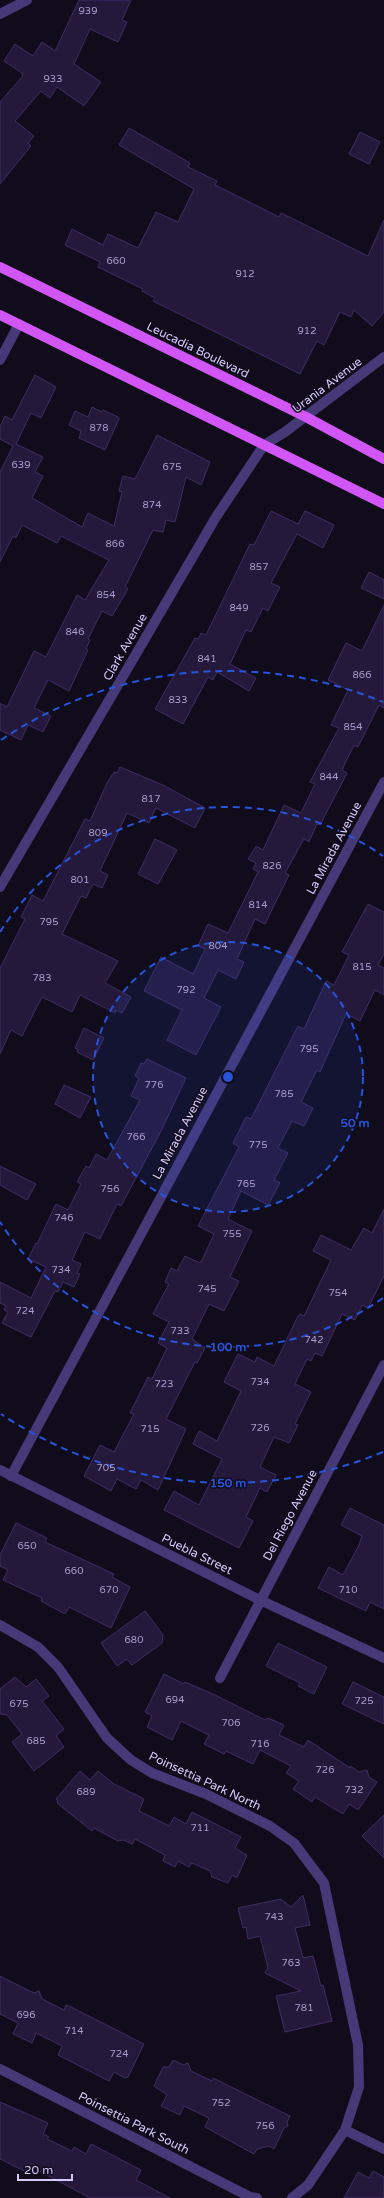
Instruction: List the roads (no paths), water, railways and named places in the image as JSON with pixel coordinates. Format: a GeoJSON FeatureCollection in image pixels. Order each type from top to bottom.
{"type":"FeatureCollection","features":[{"type":"Feature","properties":{"kind":"main road","name":"Leucadia Boulevard"},"geometry":{"type":"LineString","coordinates":[[0,267],[306,417],[384,459]]}},
{"type":"Feature","properties":{"kind":"main road"},"geometry":{"type":"LineString","coordinates":[[0,315],[384,504]]}},
{"type":"Feature","properties":{"kind":"street"},"geometry":{"type":"LineString","coordinates":[[0,14],[27,0]]}},
{"type":"Feature","properties":{"kind":"street"},"geometry":{"type":"LineString","coordinates":[[0,360],[19,324]]}},
{"type":"Feature","properties":{"kind":"street","name":"Urania Avenue"},"geometry":{"type":"LineString","coordinates":[[285,432],[384,357]]}},
{"type":"Feature","properties":{"kind":"street","name":"Clark Avenue"},"geometry":{"type":"LineString","coordinates":[[0,887],[216,517],[264,445],[285,432]]}},
{"type":"Feature","properties":{"kind":"street","name":"La Mirada Avenue"},"geometry":{"type":"LineString","coordinates":[[11,1476],[384,782]]}},
{"type":"Feature","properties":{"kind":"street"},"geometry":{"type":"LineString","coordinates":[[0,866],[10,870]]}},
{"type":"Feature","properties":{"kind":"street","name":"Del Riego Avenue"},"geometry":{"type":"LineString","coordinates":[[220,1678],[384,1365]]}},
{"type":"Feature","properties":{"kind":"street","name":"Puebla Street"},"geometry":{"type":"LineString","coordinates":[[0,1470],[260,1600],[384,1658]]}},
{"type":"Feature","properties":{"kind":"street","name":"Poinsettia Park North"},"geometry":{"type":"LineString","coordinates":[[0,1625],[38,1647],[58,1667],[107,1738],[131,1760],[152,1773],[206,1794],[270,1826],[294,1843],[324,1883],[358,2045],[359,2087],[345,2130]]}},
{"type":"Feature","properties":{"kind":"street","name":"Poinsettia Park South"},"geometry":{"type":"LineString","coordinates":[[0,2069],[243,2193],[257,2198]]}},
{"type":"Feature","properties":{"kind":"street"},"geometry":{"type":"LineString","coordinates":[[292,2198],[308,2185],[345,2130],[384,2149]]}}]}
